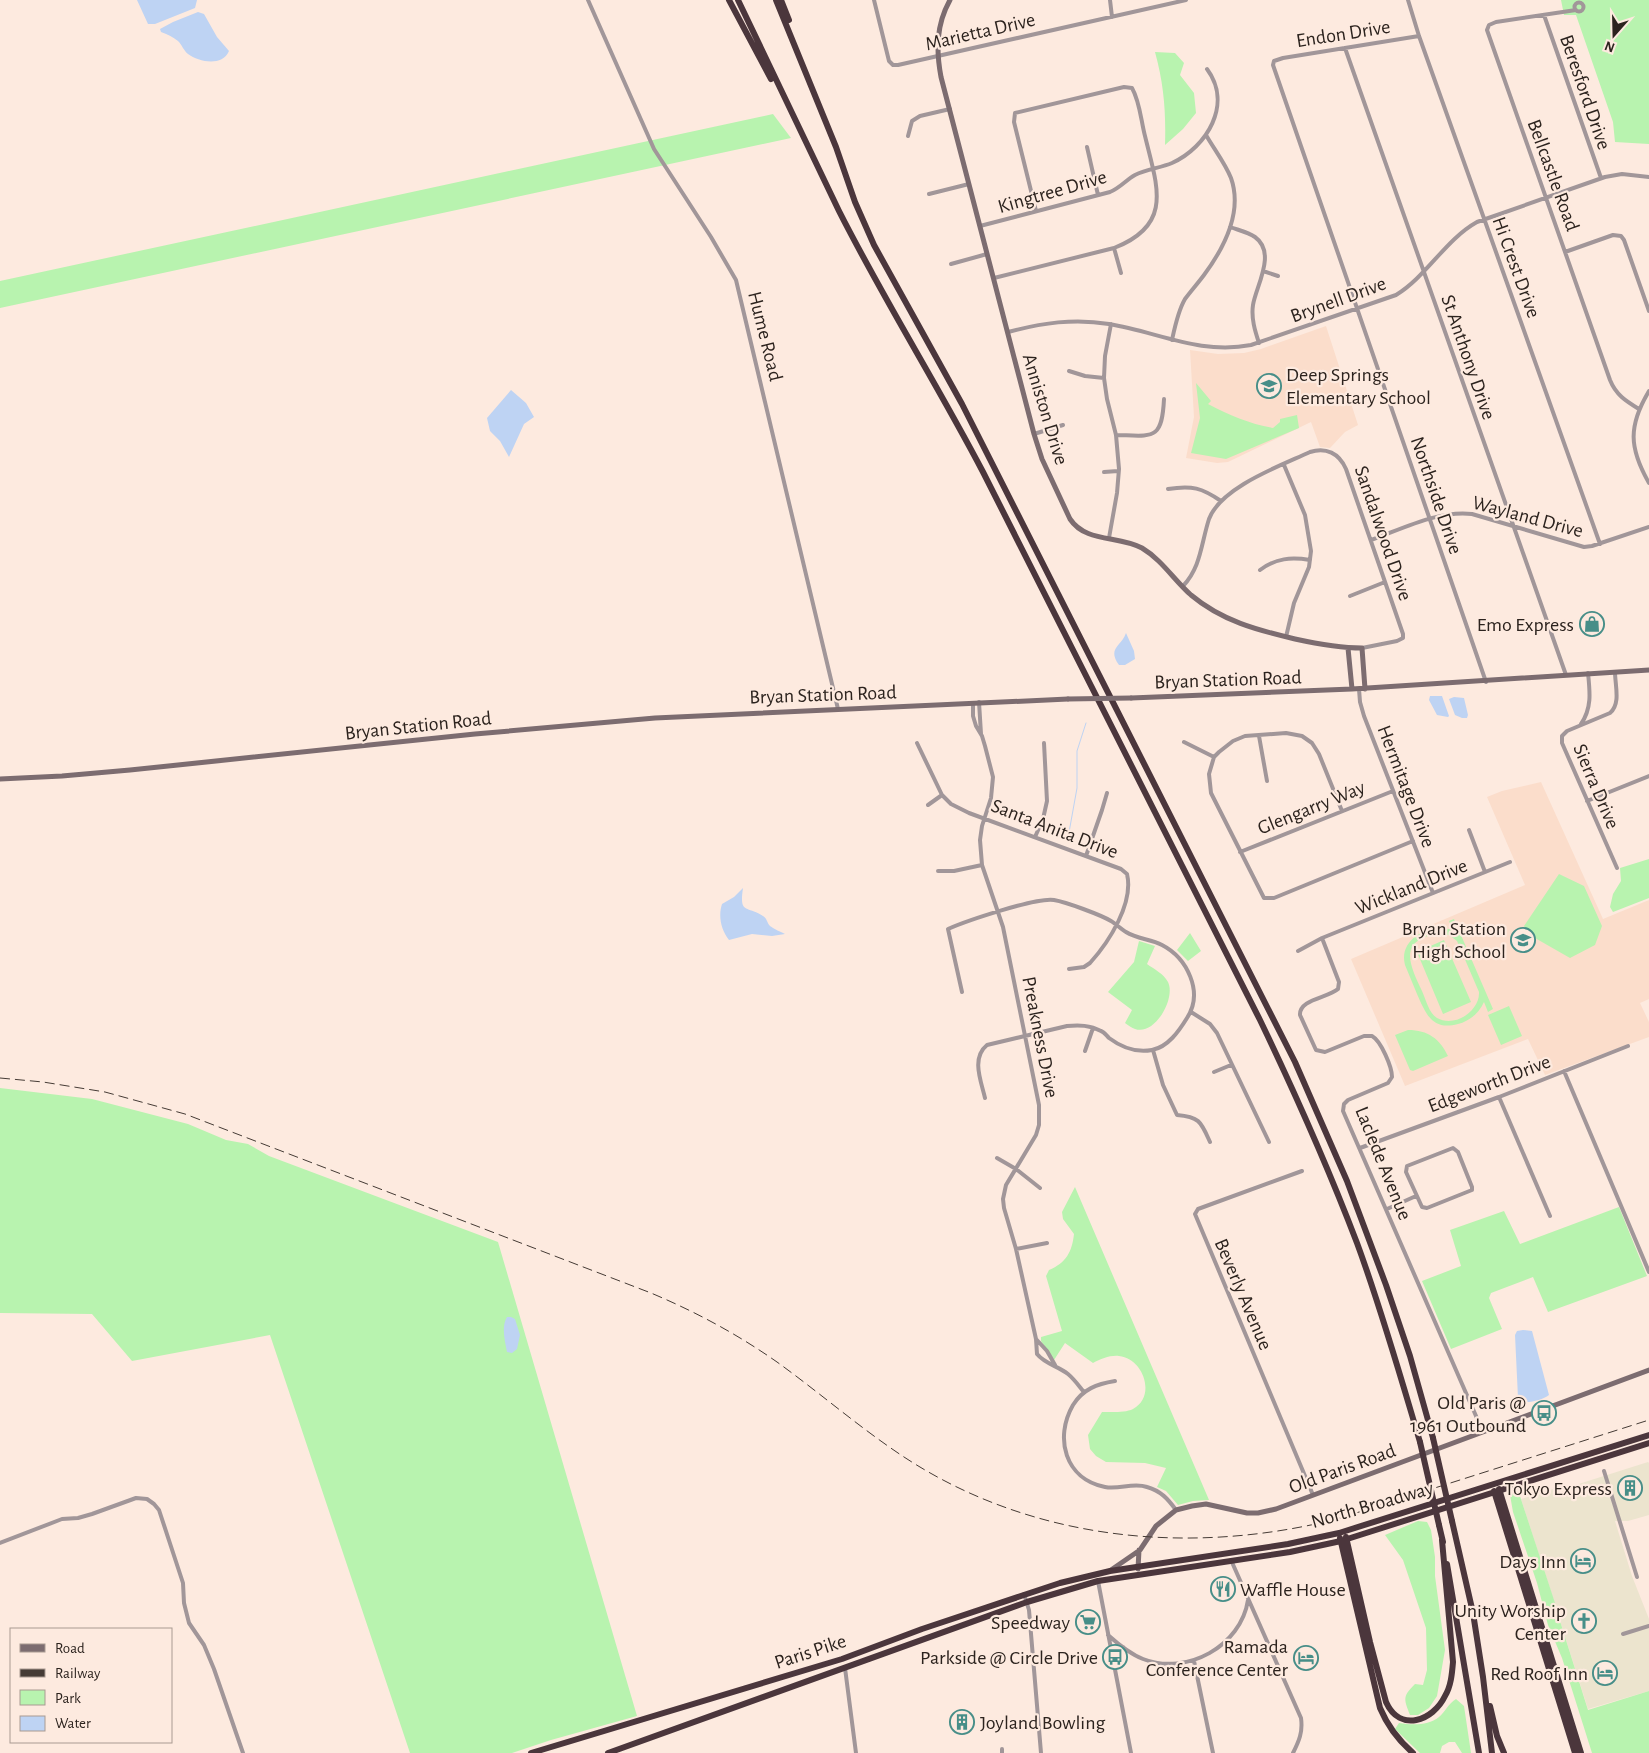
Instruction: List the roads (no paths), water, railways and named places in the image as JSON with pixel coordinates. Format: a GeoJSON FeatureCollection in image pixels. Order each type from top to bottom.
{"type":"FeatureCollection","features":[{"type":"Feature","properties":{"kind":"highway"},"geometry":{"type":"LineString","coordinates":[[729,0],[813,158]]}},
{"type":"Feature","properties":{"kind":"highway"},"geometry":{"type":"LineString","coordinates":[[738,0],[857,246],[926,366],[979,464],[1280,1062],[1317,1143],[1356,1241],[1383,1317],[1420,1442],[1455,1603],[1479,1753]]}},
{"type":"Feature","properties":{"kind":"highway"},"geometry":{"type":"LineString","coordinates":[[776,0],[836,147],[855,202]]}},
{"type":"Feature","properties":{"kind":"highway"},"geometry":{"type":"LineString","coordinates":[[781,0],[855,202],[874,245],[962,404],[1079,632],[1295,1062],[1347,1181],[1410,1356],[1433,1438],[1471,1606],[1483,1677],[1492,1753]]}},
{"type":"Feature","properties":{"kind":"highway","name":"North Broadway"},"geometry":{"type":"LineString","coordinates":[[1097,1578],[1110,1571],[1288,1544],[1342,1532],[1648,1435]]}},
{"type":"Feature","properties":{"kind":"highway","name":"North Broadway"},"geometry":{"type":"LineString","coordinates":[[1136,1575],[1231,1562],[1344,1541],[1649,1443]]}},
{"type":"Feature","properties":{"kind":"highway"},"geometry":{"type":"LineString","coordinates":[[1495,1484],[1575,1753]]}},
{"type":"Feature","properties":{"kind":"highway"},"geometry":{"type":"LineString","coordinates":[[1497,1492],[1581,1753]]}},
{"type":"Feature","properties":{"kind":"highway"},"geometry":{"type":"LineString","coordinates":[[1342,1532],[1380,1708],[1389,1727],[1413,1753]]}},
{"type":"Feature","properties":{"kind":"highway"},"geometry":{"type":"LineString","coordinates":[[1344,1541],[1388,1708],[1397,1717],[1409,1721],[1421,1719],[1437,1709],[1446,1695],[1452,1675],[1454,1662],[1442,1540]]}},
{"type":"Feature","properties":{"kind":"highway","name":"Paris Pike"},"geometry":{"type":"LineString","coordinates":[[531,1753],[842,1659],[922,1629],[1060,1583],[1136,1575]]}},
{"type":"Feature","properties":{"kind":"highway","name":"Paris Pike"},"geometry":{"type":"LineString","coordinates":[[608,1753],[1097,1578]]}},
{"type":"Feature","properties":{"kind":"highway"},"geometry":{"type":"LineString","coordinates":[[842,1659],[845,1668]]}},
{"type":"Feature","properties":{"kind":"highway"},"geometry":{"type":"LineString","coordinates":[[1483,1677],[1497,1736],[1504,1753]]}},
{"type":"Feature","properties":{"kind":"main road","name":"Anniston Drive"},"geometry":{"type":"LineString","coordinates":[[950,0],[939,29],[937,56],[1034,434],[1042,459],[1075,525],[1085,533],[1135,545],[1150,554],[1165,566],[1201,602],[1232,621],[1254,629],[1321,645],[1362,648]]}},
{"type":"Feature","properties":{"kind":"main road"},"geometry":{"type":"LineString","coordinates":[[1348,648],[1352,690]]}},
{"type":"Feature","properties":{"kind":"main road"},"geometry":{"type":"LineString","coordinates":[[1362,648],[1362,689]]}},
{"type":"Feature","properties":{"kind":"main road","name":"Bryan Station Road"},"geometry":{"type":"LineString","coordinates":[[0,779],[130,770],[564,725],[701,715],[1068,698],[1131,698],[1352,690],[1649,670]]}},
{"type":"Feature","properties":{"kind":"main road","name":"Old Paris Road"},"geometry":{"type":"LineString","coordinates":[[1135,1567],[1140,1550],[1156,1526],[1176,1510],[1206,1504],[1237,1511],[1258,1513],[1276,1508],[1649,1370]]}},
{"type":"Feature","properties":{"kind":"main road"},"geometry":{"type":"LineString","coordinates":[[1140,1550],[1141,1558],[1149,1564]]}},
{"type":"Feature","properties":{"kind":"main road","name":"Old Paris Road"},"geometry":{"type":"LineString","coordinates":[[1136,1575],[1133,1555],[1140,1550]]}},
{"type":"Feature","properties":{"kind":"main road"},"geometry":{"type":"LineString","coordinates":[[1110,1571],[1133,1555]]}},
{"type":"Feature","properties":{"kind":"street","name":"Hume Road"},"geometry":{"type":"LineString","coordinates":[[588,0],[654,149],[716,245],[736,280],[838,708]]}},
{"type":"Feature","properties":{"kind":"street","name":"Marietta Drive"},"geometry":{"type":"LineString","coordinates":[[874,0],[889,61],[893,65],[1186,0]]}},
{"type":"Feature","properties":{"kind":"street"},"geometry":{"type":"LineString","coordinates":[[1110,0],[1112,17]]}},
{"type":"Feature","properties":{"kind":"street","name":"Hi Crest Drive"},"geometry":{"type":"LineString","coordinates":[[1408,0],[1419,36],[1600,544]]}},
{"type":"Feature","properties":{"kind":"street","name":"Bellcastle Road"},"geometry":{"type":"LineString","coordinates":[[1576,10],[1496,22],[1489,25],[1487,30],[1614,388],[1624,400],[1638,409]]}},
{"type":"Feature","properties":{"kind":"street","name":"Beresford Drive"},"geometry":{"type":"LineString","coordinates":[[1544,15],[1601,178]]}},
{"type":"Feature","properties":{"kind":"street","name":"Endon Drive"},"geometry":{"type":"LineString","coordinates":[[1274,62],[1283,58],[1419,36]]}},
{"type":"Feature","properties":{"kind":"street","name":"St Anthony Drive"},"geometry":{"type":"LineString","coordinates":[[1345,48],[1566,675]]}},
{"type":"Feature","properties":{"kind":"street","name":"Northside Drive"},"geometry":{"type":"LineString","coordinates":[[1274,62],[1273,65],[1486,682]]}},
{"type":"Feature","properties":{"kind":"street"},"geometry":{"type":"LineString","coordinates":[[1172,340],[1184,301],[1212,264],[1230,227],[1235,203],[1233,185],[1228,172],[1206,135],[1215,118],[1218,104],[1215,85],[1207,70]]}},
{"type":"Feature","properties":{"kind":"street"},"geometry":{"type":"LineString","coordinates":[[994,278],[1114,248],[1137,237],[1151,220],[1157,196],[1153,170],[1134,92],[1131,88],[1124,87],[1018,111],[1014,114],[1014,122],[1036,211]]}},
{"type":"Feature","properties":{"kind":"street"},"geometry":{"type":"LineString","coordinates":[[908,136],[912,121],[920,116],[950,109]]}},
{"type":"Feature","properties":{"kind":"street","name":"Kingtree Drive"},"geometry":{"type":"LineString","coordinates":[[980,226],[1098,196],[1117,189],[1135,175],[1177,160],[1206,135]]}},
{"type":"Feature","properties":{"kind":"street"},"geometry":{"type":"LineString","coordinates":[[1087,147],[1098,196]]}},
{"type":"Feature","properties":{"kind":"street","name":"Brynell Drive"},"geometry":{"type":"LineString","coordinates":[[1008,332],[1058,321],[1079,320],[1111,324],[1172,340],[1214,348],[1241,347],[1259,343],[1396,295],[1411,284],[1470,226],[1601,178],[1622,174],[1649,177]]}},
{"type":"Feature","properties":{"kind":"street"},"geometry":{"type":"LineString","coordinates":[[929,194],[969,184]]}},
{"type":"Feature","properties":{"kind":"street"},"geometry":{"type":"LineString","coordinates":[[1230,227],[1254,236],[1262,244],[1265,258],[1263,271],[1254,297],[1252,312],[1259,343]]}},
{"type":"Feature","properties":{"kind":"street"},"geometry":{"type":"LineString","coordinates":[[1565,252],[1614,235],[1621,236],[1649,311]]}},
{"type":"Feature","properties":{"kind":"street"},"geometry":{"type":"LineString","coordinates":[[1114,248],[1121,272]]}},
{"type":"Feature","properties":{"kind":"street"},"geometry":{"type":"LineString","coordinates":[[951,264],[987,254]]}},
{"type":"Feature","properties":{"kind":"street"},"geometry":{"type":"LineString","coordinates":[[1263,271],[1278,276]]}},
{"type":"Feature","properties":{"kind":"street"},"geometry":{"type":"LineString","coordinates":[[1109,538],[1117,493],[1118,472],[1116,435],[1104,378],[1105,356],[1111,324]]}},
{"type":"Feature","properties":{"kind":"street"},"geometry":{"type":"LineString","coordinates":[[1069,371],[1085,376],[1104,378]]}},
{"type":"Feature","properties":{"kind":"street"},"geometry":{"type":"LineString","coordinates":[[1649,391],[1638,409],[1634,426],[1634,451],[1649,483]]}},
{"type":"Feature","properties":{"kind":"street"},"geometry":{"type":"LineString","coordinates":[[1116,435],[1146,435],[1156,432],[1162,423],[1164,398]]}},
{"type":"Feature","properties":{"kind":"street"},"geometry":{"type":"LineString","coordinates":[[1034,434],[1063,425]]}},
{"type":"Feature","properties":{"kind":"street","name":"Sandalwood Drive"},"geometry":{"type":"LineString","coordinates":[[1183,586],[1196,567],[1210,517],[1221,502],[1238,487],[1314,450],[1325,450],[1341,459],[1346,468],[1403,638]]}},
{"type":"Feature","properties":{"kind":"street"},"geometry":{"type":"LineString","coordinates":[[1284,464],[1305,515],[1310,544],[1310,560],[1294,603],[1286,637]]}},
{"type":"Feature","properties":{"kind":"street"},"geometry":{"type":"LineString","coordinates":[[1104,472],[1118,472]]}},
{"type":"Feature","properties":{"kind":"street"},"geometry":{"type":"LineString","coordinates":[[1168,490],[1185,487],[1197,488],[1211,494],[1221,502]]}},
{"type":"Feature","properties":{"kind":"street","name":"Wayland Drive"},"geometry":{"type":"LineString","coordinates":[[1371,540],[1446,515],[1465,514],[1580,547],[1600,544],[1649,527]]}},
{"type":"Feature","properties":{"kind":"street"},"geometry":{"type":"LineString","coordinates":[[1260,570],[1270,563],[1282,559],[1310,560]]}},
{"type":"Feature","properties":{"kind":"street"},"geometry":{"type":"LineString","coordinates":[[1350,596],[1385,582]]}},
{"type":"Feature","properties":{"kind":"street","name":"Anniston Drive"},"geometry":{"type":"LineString","coordinates":[[1362,648],[1403,638]]}},
{"type":"Feature","properties":{"kind":"street","name":"Sierra Drive"},"geometry":{"type":"LineString","coordinates":[[1615,672],[1616,701],[1614,708],[1610,713],[1564,733],[1562,743],[1616,868]]}},
{"type":"Feature","properties":{"kind":"street","name":"Sierra Drive"},"geometry":{"type":"LineString","coordinates":[[1581,724],[1588,711],[1590,701],[1588,673]]}},
{"type":"Feature","properties":{"kind":"street","name":"Hermitage Drive"},"geometry":{"type":"LineString","coordinates":[[1362,689],[1360,702],[1364,716],[1433,893]]}},
{"type":"Feature","properties":{"kind":"street","name":"Preakness Drive"},"geometry":{"type":"LineString","coordinates":[[979,702],[982,736],[992,777],[990,798],[980,840],[982,866],[1004,927],[1040,1114],[1036,1135],[1006,1185],[1003,1198],[1004,1208],[1016,1249],[1036,1339],[1037,1354],[1046,1362],[1069,1374],[1084,1392]]}},
{"type":"Feature","properties":{"kind":"street","name":"Preakness Drive"},"geometry":{"type":"LineString","coordinates":[[972,703],[976,726],[982,736]]}},
{"type":"Feature","properties":{"kind":"street"},"geometry":{"type":"LineString","coordinates":[[1342,811],[1319,754],[1309,741],[1295,734],[1245,736],[1233,741],[1214,757],[1209,774],[1211,794],[1260,894],[1264,898],[1271,899],[1413,841]]}},
{"type":"Feature","properties":{"kind":"street"},"geometry":{"type":"LineString","coordinates":[[1259,736],[1267,781]]}},
{"type":"Feature","properties":{"kind":"street"},"geometry":{"type":"LineString","coordinates":[[1035,837],[1043,818],[1047,801],[1044,742]]}},
{"type":"Feature","properties":{"kind":"street"},"geometry":{"type":"LineString","coordinates":[[1184,742],[1214,757]]}},
{"type":"Feature","properties":{"kind":"street","name":"Santa Anita Drive"},"geometry":{"type":"LineString","coordinates":[[917,743],[942,795],[960,809],[1121,869],[1127,874],[1126,906],[1116,925],[1090,963],[1084,967],[1069,969]]}},
{"type":"Feature","properties":{"kind":"street"},"geometry":{"type":"LineString","coordinates":[[1587,801],[1649,776]]}},
{"type":"Feature","properties":{"kind":"street","name":"Glengarry Way"},"geometry":{"type":"LineString","coordinates":[[1240,852],[1393,791]]}},
{"type":"Feature","properties":{"kind":"street"},"geometry":{"type":"LineString","coordinates":[[1086,856],[1106,793]]}},
{"type":"Feature","properties":{"kind":"street"},"geometry":{"type":"LineString","coordinates":[[928,805],[942,795]]}},
{"type":"Feature","properties":{"kind":"street"},"geometry":{"type":"LineString","coordinates":[[1469,830],[1485,872]]}},
{"type":"Feature","properties":{"kind":"street","name":"Wickland Drive"},"geometry":{"type":"LineString","coordinates":[[1298,951],[1322,938],[1510,862]]}},
{"type":"Feature","properties":{"kind":"street"},"geometry":{"type":"LineString","coordinates":[[938,871],[954,871],[982,866]]}},
{"type":"Feature","properties":{"kind":"street"},"geometry":{"type":"LineString","coordinates":[[962,992],[948,929],[1040,900],[1054,900],[1104,918],[1132,935],[1164,945],[1181,961],[1189,972],[1193,984],[1194,998],[1191,1012],[1174,1036],[1153,1050],[1125,1048],[1100,1031],[1074,1026],[987,1045],[980,1052],[978,1062],[984,1098]]}},
{"type":"Feature","properties":{"kind":"street","name":"Laclede Avenue"},"geometry":{"type":"LineString","coordinates":[[1322,938],[1340,982],[1335,991],[1306,1004],[1300,1009],[1300,1015],[1316,1050],[1325,1052],[1364,1036],[1372,1036],[1378,1041],[1392,1071],[1392,1077],[1388,1083],[1348,1100],[1344,1104],[1343,1111],[1483,1432]]}},
{"type":"Feature","properties":{"kind":"street"},"geometry":{"type":"LineString","coordinates":[[1191,1012],[1210,1024],[1216,1033],[1269,1142]]}},
{"type":"Feature","properties":{"kind":"street"},"geometry":{"type":"LineString","coordinates":[[1085,1051],[1092,1028]]}},
{"type":"Feature","properties":{"kind":"street","name":"Edgeworth Drive"},"geometry":{"type":"LineString","coordinates":[[1360,1148],[1628,1046]]}},
{"type":"Feature","properties":{"kind":"street"},"geometry":{"type":"LineString","coordinates":[[1153,1050],[1163,1085],[1177,1116],[1197,1119],[1204,1126],[1210,1142]]}},
{"type":"Feature","properties":{"kind":"street"},"geometry":{"type":"LineString","coordinates":[[1214,1072],[1231,1064]]}},
{"type":"Feature","properties":{"kind":"street"},"geometry":{"type":"LineString","coordinates":[[1564,1071],[1649,1272]]}},
{"type":"Feature","properties":{"kind":"street"},"geometry":{"type":"LineString","coordinates":[[1498,1097],[1550,1216]]}},
{"type":"Feature","properties":{"kind":"street"},"geometry":{"type":"LineString","coordinates":[[1453,1148],[1456,1149],[1472,1190],[1427,1208],[1420,1205],[1416,1196],[1406,1172],[1407,1166],[1453,1148]]}},
{"type":"Feature","properties":{"kind":"street"},"geometry":{"type":"LineString","coordinates":[[997,1158],[1016,1169],[1040,1188]]}},
{"type":"Feature","properties":{"kind":"street","name":"Beverly Avenue"},"geometry":{"type":"LineString","coordinates":[[1302,1171],[1200,1208],[1194,1214],[1313,1494]]}},
{"type":"Feature","properties":{"kind":"street"},"geometry":{"type":"LineString","coordinates":[[1387,1209],[1416,1196]]}},
{"type":"Feature","properties":{"kind":"street"},"geometry":{"type":"LineString","coordinates":[[1016,1249],[1047,1243]]}},
{"type":"Feature","properties":{"kind":"street","name":"Preakness Drive"},"geometry":{"type":"LineString","coordinates":[[1036,1339],[1055,1366]]}},
{"type":"Feature","properties":{"kind":"street"},"geometry":{"type":"LineString","coordinates":[[1115,1381],[1096,1386],[1084,1392],[1077,1400],[1069,1412],[1063,1431],[1064,1447],[1074,1468],[1088,1480],[1099,1485],[1114,1488],[1138,1485],[1154,1489],[1165,1496],[1176,1510]]}},
{"type":"Feature","properties":{"kind":"street"},"geometry":{"type":"LineString","coordinates":[[1648,1435],[1649,1443]]}},
{"type":"Feature","properties":{"kind":"street"},"geometry":{"type":"LineString","coordinates":[[1604,1472],[1637,1577]]}},
{"type":"Feature","properties":{"kind":"street"},"geometry":{"type":"LineString","coordinates":[[0,1543],[62,1519],[78,1518],[129,1499],[142,1497],[154,1504],[158,1510],[183,1583],[184,1604],[189,1623],[204,1645],[214,1669],[243,1753]]}},
{"type":"Feature","properties":{"kind":"street"},"geometry":{"type":"LineString","coordinates":[[1230,1552],[1231,1562],[1301,1718],[1303,1728],[1300,1739],[1292,1753]]}},
{"type":"Feature","properties":{"kind":"street"},"geometry":{"type":"LineString","coordinates":[[1097,1578],[1132,1753]]}},
{"type":"Feature","properties":{"kind":"street"},"geometry":{"type":"LineString","coordinates":[[1024,1594],[1027,1602],[1042,1753]]}},
{"type":"Feature","properties":{"kind":"street"},"geometry":{"type":"LineString","coordinates":[[1108,1635],[1123,1647],[1150,1661],[1175,1664],[1194,1661],[1212,1652],[1232,1634],[1243,1618],[1248,1600]]}},
{"type":"Feature","properties":{"kind":"street"},"geometry":{"type":"LineString","coordinates":[[1623,1634],[1649,1626]]}},
{"type":"Feature","properties":{"kind":"street"},"geometry":{"type":"LineString","coordinates":[[1112,1656],[1116,1649],[1123,1647]]}},
{"type":"Feature","properties":{"kind":"street"},"geometry":{"type":"LineString","coordinates":[[1194,1661],[1213,1753]]}},
{"type":"Feature","properties":{"kind":"street"},"geometry":{"type":"LineString","coordinates":[[845,1668],[856,1753]]}},
{"type":"Feature","properties":{"kind":"water"},"geometry":{"type":"Polygon","coordinates":[[[137,0],[197,0],[195,8],[155,24],[148,24],[137,0]]]}},
{"type":"Feature","properties":{"kind":"water"},"geometry":{"type":"Polygon","coordinates":[[[198,12],[204,14],[217,37],[229,51],[221,59],[210,62],[193,57],[187,53],[178,41],[161,32],[160,29],[198,12]]]}},
{"type":"Feature","properties":{"kind":"water"},"geometry":{"type":"Polygon","coordinates":[[[511,390],[526,403],[534,417],[524,424],[509,457],[500,441],[490,431],[487,418],[511,390]]]}},
{"type":"Feature","properties":{"kind":"water"},"geometry":{"type":"Polygon","coordinates":[[[1126,633],[1134,651],[1135,659],[1125,665],[1119,665],[1114,655],[1116,648],[1126,633]]]}},
{"type":"Feature","properties":{"kind":"water"},"geometry":{"type":"Polygon","coordinates":[[[1430,696],[1442,696],[1448,717],[1437,715],[1429,700],[1430,696]]]}},
{"type":"Feature","properties":{"kind":"water"},"geometry":{"type":"Polygon","coordinates":[[[1454,697],[1464,698],[1467,718],[1455,715],[1449,699],[1454,697]]]}},
{"type":"Feature","properties":{"kind":"water"},"geometry":{"type":"Polygon","coordinates":[[[743,888],[743,906],[764,917],[770,926],[785,934],[772,936],[752,934],[729,940],[721,923],[720,913],[722,904],[734,897],[743,888]]]}},
{"type":"Feature","properties":{"kind":"water"},"geometry":{"type":"Polygon","coordinates":[[[507,1317],[515,1319],[520,1335],[517,1349],[512,1353],[507,1352],[505,1339],[504,1325],[507,1317]]]}},
{"type":"Feature","properties":{"kind":"water"},"geometry":{"type":"Polygon","coordinates":[[[1517,1331],[1532,1331],[1549,1395],[1531,1402],[1519,1401],[1518,1398],[1515,1335],[1517,1331]]]}},
{"type":"Feature","properties":{"kind":"waterway"},"geometry":{"type":"LineString","coordinates":[[1068,838],[1077,788],[1077,751],[1086,723]]}},
{"type":"Feature","properties":{"kind":"railway"},"geometry":{"type":"LineString","coordinates":[[0,1078],[43,1082],[105,1092],[185,1114],[651,1293],[700,1316],[747,1342],[777,1362],[888,1446],[953,1485],[1005,1507],[1058,1523],[1113,1533],[1169,1538],[1225,1537],[1281,1530],[1337,1519],[1649,1420]]}},
{"type":"Feature","properties":{"kind":"place","name":"Deep Springs Elementary School"},"geometry":{"type":"Point","coordinates":[1269,386]}},
{"type":"Feature","properties":{"kind":"place","name":"Emo Express"},"geometry":{"type":"Point","coordinates":[1592,624]}},
{"type":"Feature","properties":{"kind":"place","name":"Bryan Station High School"},"geometry":{"type":"Point","coordinates":[1523,940]}},
{"type":"Feature","properties":{"kind":"place","name":"Old Paris @ 1961 Outbound"},"geometry":{"type":"Point","coordinates":[1544,1413]}},
{"type":"Feature","properties":{"kind":"place","name":"Tokyo Express"},"geometry":{"type":"Point","coordinates":[1630,1488]}},
{"type":"Feature","properties":{"kind":"place","name":"Days Inn"},"geometry":{"type":"Point","coordinates":[1583,1561]}},
{"type":"Feature","properties":{"kind":"place","name":"Waffle House"},"geometry":{"type":"Point","coordinates":[1223,1589]}},
{"type":"Feature","properties":{"kind":"place","name":"Unity Worship Center"},"geometry":{"type":"Point","coordinates":[1584,1621]}},
{"type":"Feature","properties":{"kind":"place","name":"Speedway"},"geometry":{"type":"Point","coordinates":[1088,1622]}},
{"type":"Feature","properties":{"kind":"place","name":"Parkside @ Circle Drive"},"geometry":{"type":"Point","coordinates":[1115,1657]}},
{"type":"Feature","properties":{"kind":"place","name":"Ramada Conference Center"},"geometry":{"type":"Point","coordinates":[1306,1658]}},
{"type":"Feature","properties":{"kind":"place","name":"Red Roof Inn"},"geometry":{"type":"Point","coordinates":[1605,1673]}},
{"type":"Feature","properties":{"kind":"place","name":"Joyland Bowling"},"geometry":{"type":"Point","coordinates":[962,1722]}}]}
